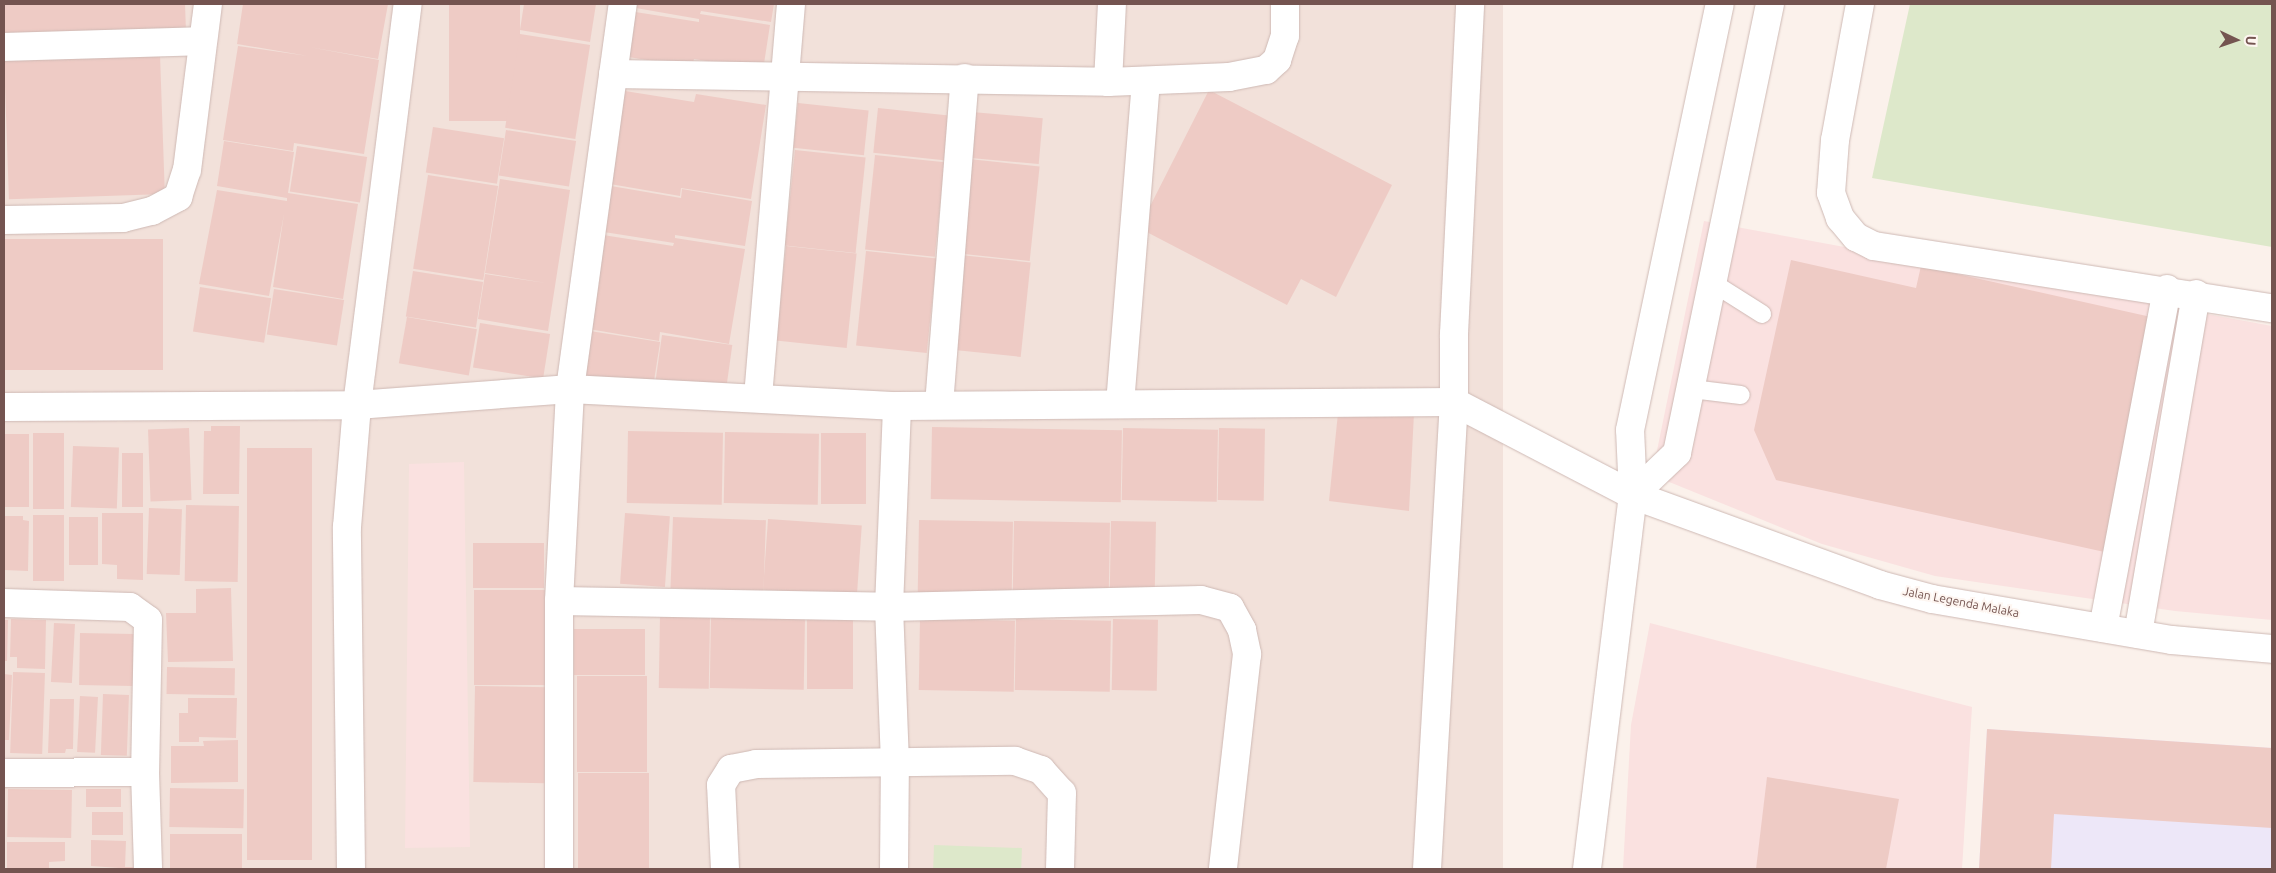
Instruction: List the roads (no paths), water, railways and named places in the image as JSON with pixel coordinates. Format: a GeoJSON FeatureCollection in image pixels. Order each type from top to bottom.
{"type":"FeatureCollection","features":[{"type":"Feature","properties":{"kind":"street"},"geometry":{"type":"LineString","coordinates":[[4,220],[123,218],[152,211],[178,197],[187,170],[208,4]]}},
{"type":"Feature","properties":{"kind":"street"},"geometry":{"type":"LineString","coordinates":[[351,869],[347,527],[357,405],[408,4]]}},
{"type":"Feature","properties":{"kind":"street"},"geometry":{"type":"LineString","coordinates":[[559,869],[559,601],[570,389],[623,4]]}},
{"type":"Feature","properties":{"kind":"street"},"geometry":{"type":"LineString","coordinates":[[758,397],[783,76],[792,4]]}},
{"type":"Feature","properties":{"kind":"street"},"geometry":{"type":"LineString","coordinates":[[1108,82],[1112,4]]}},
{"type":"Feature","properties":{"kind":"street"},"geometry":{"type":"LineString","coordinates":[[613,74],[965,78],[1108,82],[1228,77],[1266,70],[1276,60],[1285,36],[1284,4]]}},
{"type":"Feature","properties":{"kind":"street"},"geometry":{"type":"LineString","coordinates":[[1427,869],[1454,402],[1454,334],[1470,4]]}},
{"type":"Feature","properties":{"kind":"street"},"geometry":{"type":"LineString","coordinates":[[1587,869],[1633,495],[1630,430],[1720,4]]}},
{"type":"Feature","properties":{"kind":"street"},"geometry":{"type":"LineString","coordinates":[[1633,495],[1677,453],[1692,389],[1770,4]]}},
{"type":"Feature","properties":{"kind":"street"},"geometry":{"type":"LineString","coordinates":[[1860,4],[1835,140],[1831,194],[1840,218],[1856,237],[1874,246],[2167,289],[2272,308]]}},
{"type":"Feature","properties":{"kind":"street"},"geometry":{"type":"LineString","coordinates":[[4,47],[202,41]]}},
{"type":"Feature","properties":{"kind":"street"},"geometry":{"type":"LineString","coordinates":[[939,405],[965,78]]}},
{"type":"Feature","properties":{"kind":"street"},"geometry":{"type":"LineString","coordinates":[[1120,404],[1146,81]]}},
{"type":"Feature","properties":{"kind":"street"},"geometry":{"type":"LineString","coordinates":[[2103,628],[2167,289]]}},
{"type":"Feature","properties":{"kind":"street"},"geometry":{"type":"LineString","coordinates":[[2138,634],[2196,294]]}},
{"type":"Feature","properties":{"kind":"street"},"geometry":{"type":"LineString","coordinates":[[4,407],[357,405],[570,389],[758,397],[897,406],[1454,402]]}},
{"type":"Feature","properties":{"kind":"street","name":"Jalan Legenda Malaka"},"geometry":{"type":"LineString","coordinates":[[1454,402],[1633,495],[1880,585],[1932,598],[2138,634],[2272,649]]}},
{"type":"Feature","properties":{"kind":"street"},"geometry":{"type":"LineString","coordinates":[[894,869],[895,764],[889,607],[897,406]]}},
{"type":"Feature","properties":{"kind":"street"},"geometry":{"type":"LineString","coordinates":[[559,601],[889,607],[1201,600],[1230,608],[1242,630],[1247,654],[1223,869]]}},
{"type":"Feature","properties":{"kind":"street"},"geometry":{"type":"LineString","coordinates":[[4,603],[130,606],[148,620],[144,772],[148,869]]}},
{"type":"Feature","properties":{"kind":"street"},"geometry":{"type":"LineString","coordinates":[[725,869],[721,785],[731,769],[756,764],[895,764],[1015,761],[1041,770],[1062,793],[1060,869]]}},
{"type":"Feature","properties":{"kind":"street"},"geometry":{"type":"LineString","coordinates":[[4,773],[144,772]]}},
{"type":"Feature","properties":{"kind":"lane"},"geometry":{"type":"LineString","coordinates":[[1713,283],[1762,314]]}},
{"type":"Feature","properties":{"kind":"lane"},"geometry":{"type":"LineString","coordinates":[[1692,389],[1741,395]]}}]}
